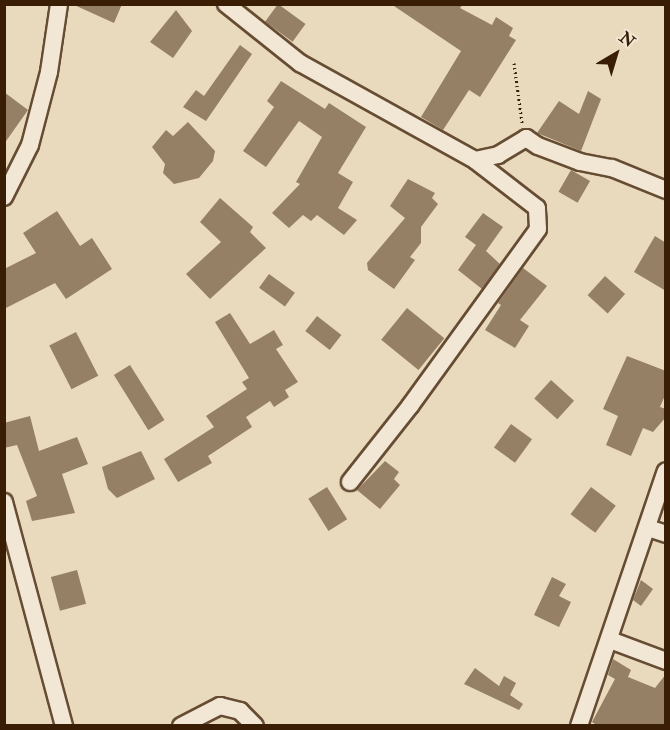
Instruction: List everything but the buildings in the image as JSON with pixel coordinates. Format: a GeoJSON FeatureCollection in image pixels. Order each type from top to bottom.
{"type":"FeatureCollection","features":[{"type":"Feature","properties":{"kind":"street"},"geometry":{"type":"LineString","coordinates":[[4,197],[30,145],[49,72],[59,4]]}},
{"type":"Feature","properties":{"kind":"street"},"geometry":{"type":"LineString","coordinates":[[226,4],[300,63],[475,160],[537,208],[538,229],[410,406],[350,482]]}},
{"type":"Feature","properties":{"kind":"street"},"geometry":{"type":"LineString","coordinates":[[475,160],[498,155],[526,138],[538,146],[580,162],[612,168],[666,190]]}},
{"type":"Feature","properties":{"kind":"street"},"geometry":{"type":"LineString","coordinates":[[579,726],[664,481]]}},
{"type":"Feature","properties":{"kind":"street"},"geometry":{"type":"LineString","coordinates":[[4,502],[64,726]]}},
{"type":"Feature","properties":{"kind":"street"},"geometry":{"type":"LineString","coordinates":[[648,528],[666,534]]}},
{"type":"Feature","properties":{"kind":"street"},"geometry":{"type":"LineString","coordinates":[[610,640],[666,661]]}},
{"type":"Feature","properties":{"kind":"street"},"geometry":{"type":"LineString","coordinates":[[181,726],[220,706],[240,711],[255,726]]}},
{"type":"Feature","properties":{"kind":"path"},"geometry":{"type":"LineString","coordinates":[[514,63],[515,89],[526,138]]}}]}
